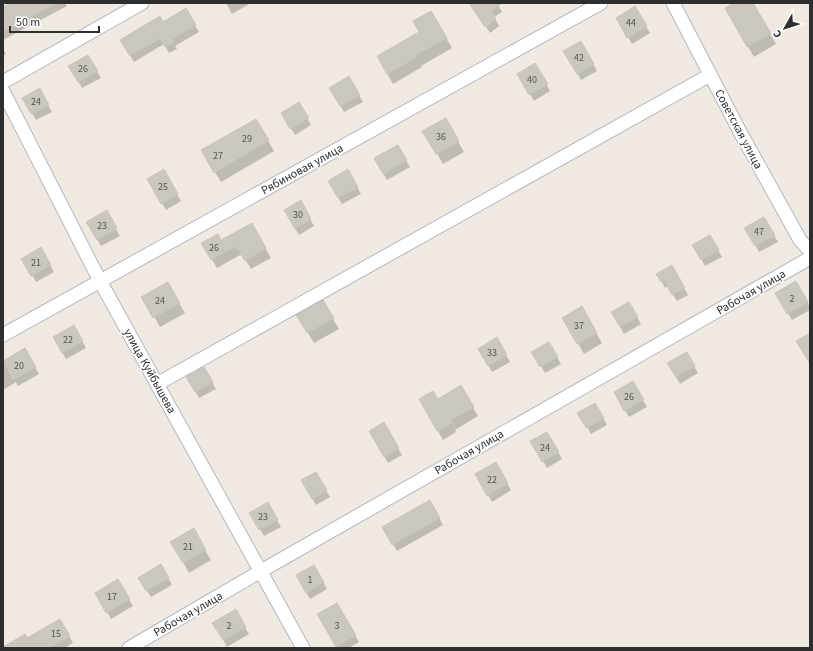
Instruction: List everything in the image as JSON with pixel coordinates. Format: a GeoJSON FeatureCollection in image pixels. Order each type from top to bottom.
{"type":"FeatureCollection","features":[{"type":"Feature","properties":{"kind":"street"},"geometry":{"type":"LineString","coordinates":[[3,82],[142,3]]}},
{"type":"Feature","properties":{"kind":"street","name":"Рябиновая улица"},"geometry":{"type":"LineString","coordinates":[[3,335],[601,3]]}},
{"type":"Feature","properties":{"kind":"street","name":"Советская улица"},"geometry":{"type":"LineString","coordinates":[[673,3],[739,130],[800,240],[810,251]]}},
{"type":"Feature","properties":{"kind":"street"},"geometry":{"type":"LineString","coordinates":[[157,384],[710,76]]}},
{"type":"Feature","properties":{"kind":"street","name":"улица Куйбышева"},"geometry":{"type":"LineString","coordinates":[[3,91],[100,281],[303,648]]}},
{"type":"Feature","properties":{"kind":"street","name":"Рабочая улица"},"geometry":{"type":"LineString","coordinates":[[129,648],[261,571],[810,258]]}},
{"type":"Feature","properties":{"kind":"building"},"geometry":{"type":"Polygon","coordinates":[[[10,3],[57,3],[3,32],[3,7],[10,3]]]}},
{"type":"Feature","properties":{"kind":"building"},"geometry":{"type":"Polygon","coordinates":[[[469,3],[502,3],[491,11],[496,19],[485,27],[469,3]]]}},
{"type":"Feature","properties":{"kind":"building"},"geometry":{"type":"Polygon","coordinates":[[[734,3],[753,3],[771,33],[747,47],[725,8],[734,3]]]}},
{"type":"Feature","properties":{"kind":"building"},"geometry":{"type":"Polygon","coordinates":[[[635,6],[647,26],[627,38],[616,18],[635,6]]]}},
{"type":"Feature","properties":{"kind":"building"},"geometry":{"type":"Polygon","coordinates":[[[186,8],[196,25],[172,39],[174,42],[165,47],[160,38],[130,56],[120,40],[160,16],[163,22],[186,8]]]}},
{"type":"Feature","properties":{"kind":"building"},"geometry":{"type":"Polygon","coordinates":[[[431,11],[447,38],[416,55],[417,57],[387,74],[377,56],[419,32],[413,21],[431,11]]]}},
{"type":"Feature","properties":{"kind":"building"},"geometry":{"type":"Polygon","coordinates":[[[581,41],[594,64],[577,74],[563,51],[581,41]]]}},
{"type":"Feature","properties":{"kind":"building"},"geometry":{"type":"Polygon","coordinates":[[[88,55],[98,71],[78,82],[68,66],[88,55]]]}},
{"type":"Feature","properties":{"kind":"building"},"geometry":{"type":"Polygon","coordinates":[[[535,63],[548,84],[529,95],[517,74],[535,63]]]}},
{"type":"Feature","properties":{"kind":"building"},"geometry":{"type":"Polygon","coordinates":[[[349,76],[360,95],[340,106],[329,88],[349,76]]]}},
{"type":"Feature","properties":{"kind":"building"},"geometry":{"type":"Polygon","coordinates":[[[40,88],[49,105],[31,114],[22,98],[40,88]]]}},
{"type":"Feature","properties":{"kind":"building"},"geometry":{"type":"Polygon","coordinates":[[[299,102],[309,118],[290,129],[281,113],[299,102]]]}},
{"type":"Feature","properties":{"kind":"building"},"geometry":{"type":"Polygon","coordinates":[[[446,118],[459,141],[436,154],[422,131],[446,118]]]}},
{"type":"Feature","properties":{"kind":"building"},"geometry":{"type":"Polygon","coordinates":[[[256,119],[269,140],[214,173],[201,150],[256,119]]]}},
{"type":"Feature","properties":{"kind":"building"},"geometry":{"type":"Polygon","coordinates":[[[398,145],[407,160],[383,174],[374,158],[398,145]]]}},
{"type":"Feature","properties":{"kind":"building"},"geometry":{"type":"Polygon","coordinates":[[[164,169],[178,194],[161,204],[147,179],[164,169]]]}},
{"type":"Feature","properties":{"kind":"building"},"geometry":{"type":"Polygon","coordinates":[[[348,169],[358,187],[338,198],[328,181],[348,169]]]}},
{"type":"Feature","properties":{"kind":"building"},"geometry":{"type":"Polygon","coordinates":[[[301,200],[311,219],[295,229],[284,210],[301,200]]]}},
{"type":"Feature","properties":{"kind":"building"},"geometry":{"type":"Polygon","coordinates":[[[107,210],[117,228],[97,240],[86,222],[107,210]]]}},
{"type":"Feature","properties":{"kind":"building"},"geometry":{"type":"Polygon","coordinates":[[[764,217],[775,235],[755,246],[744,228],[764,217]]]}},
{"type":"Feature","properties":{"kind":"building"},"geometry":{"type":"Polygon","coordinates":[[[252,223],[266,248],[245,261],[236,246],[211,260],[201,243],[218,234],[221,240],[252,223]]]}},
{"type":"Feature","properties":{"kind":"building"},"geometry":{"type":"Polygon","coordinates":[[[710,235],[719,250],[701,260],[692,245],[710,235]]]}},
{"type":"Feature","properties":{"kind":"building"},"geometry":{"type":"Polygon","coordinates":[[[41,247],[51,265],[31,276],[21,259],[41,247]]]}},
{"type":"Feature","properties":{"kind":"building"},"geometry":{"type":"Polygon","coordinates":[[[672,265],[685,288],[672,295],[664,280],[661,282],[656,274],[672,265]]]}},
{"type":"Feature","properties":{"kind":"building"},"geometry":{"type":"Polygon","coordinates":[[[796,281],[808,302],[787,314],[775,293],[796,281]]]}},
{"type":"Feature","properties":{"kind":"building"},"geometry":{"type":"Polygon","coordinates":[[[168,282],[180,303],[153,318],[141,297],[168,282]]]}},
{"type":"Feature","properties":{"kind":"building"},"geometry":{"type":"Polygon","coordinates":[[[323,300],[334,318],[307,333],[296,315],[323,300]]]}},
{"type":"Feature","properties":{"kind":"building"},"geometry":{"type":"Polygon","coordinates":[[[629,302],[638,317],[620,327],[611,312],[629,302]]]}},
{"type":"Feature","properties":{"kind":"building"},"geometry":{"type":"Polygon","coordinates":[[[582,306],[597,333],[577,344],[562,318],[582,306]]]}},
{"type":"Feature","properties":{"kind":"building"},"geometry":{"type":"Polygon","coordinates":[[[74,325],[83,341],[62,353],[53,337],[74,325]]]}},
{"type":"Feature","properties":{"kind":"building"},"geometry":{"type":"Polygon","coordinates":[[[810,333],[810,364],[796,341],[810,333]]]}},
{"type":"Feature","properties":{"kind":"building"},"geometry":{"type":"Polygon","coordinates":[[[497,337],[507,355],[488,366],[478,349],[497,337]]]}},
{"type":"Feature","properties":{"kind":"building"},"geometry":{"type":"Polygon","coordinates":[[[549,342],[558,357],[540,367],[531,352],[549,342]]]}},
{"type":"Feature","properties":{"kind":"building"},"geometry":{"type":"Polygon","coordinates":[[[25,348],[36,367],[13,380],[3,361],[25,348]]]}},
{"type":"Feature","properties":{"kind":"building"},"geometry":{"type":"Polygon","coordinates":[[[687,352],[695,366],[676,377],[667,363],[687,352]]]}},
{"type":"Feature","properties":{"kind":"building"},"geometry":{"type":"Polygon","coordinates":[[[204,367],[213,382],[195,392],[186,377],[204,367]]]}},
{"type":"Feature","properties":{"kind":"building"},"geometry":{"type":"Polygon","coordinates":[[[633,381],[644,400],[624,411],[614,392],[633,381]]]}},
{"type":"Feature","properties":{"kind":"building"},"geometry":{"type":"Polygon","coordinates":[[[461,385],[474,407],[451,420],[452,423],[437,431],[419,399],[433,391],[438,399],[461,385]]]}},
{"type":"Feature","properties":{"kind":"building"},"geometry":{"type":"Polygon","coordinates":[[[595,403],[604,418],[586,428],[577,413],[595,403]]]}},
{"type":"Feature","properties":{"kind":"building"},"geometry":{"type":"Polygon","coordinates":[[[384,422],[399,448],[384,457],[369,431],[384,422]]]}},
{"type":"Feature","properties":{"kind":"building"},"geometry":{"type":"Polygon","coordinates":[[[547,432],[559,452],[542,462],[530,441],[547,432]]]}},
{"type":"Feature","properties":{"kind":"building"},"geometry":{"type":"Polygon","coordinates":[[[496,462],[508,483],[487,496],[475,474],[496,462]]]}},
{"type":"Feature","properties":{"kind":"building"},"geometry":{"type":"Polygon","coordinates":[[[316,472],[327,490],[312,499],[301,480],[316,472]]]}},
{"type":"Feature","properties":{"kind":"building"},"geometry":{"type":"Polygon","coordinates":[[[430,500],[440,518],[392,545],[382,527],[430,500]]]}},
{"type":"Feature","properties":{"kind":"building"},"geometry":{"type":"Polygon","coordinates":[[[268,502],[278,520],[259,530],[249,513],[268,502]]]}},
{"type":"Feature","properties":{"kind":"building"},"geometry":{"type":"Polygon","coordinates":[[[194,528],[206,550],[183,563],[170,542],[194,528]]]}},
{"type":"Feature","properties":{"kind":"building"},"geometry":{"type":"Polygon","coordinates":[[[161,564],[169,578],[146,591],[138,578],[161,564]]]}},
{"type":"Feature","properties":{"kind":"building"},"geometry":{"type":"Polygon","coordinates":[[[314,565],[324,582],[306,593],[296,575],[314,565]]]}},
{"type":"Feature","properties":{"kind":"building"},"geometry":{"type":"Polygon","coordinates":[[[118,579],[130,599],[106,613],[95,593],[118,579]]]}},
{"type":"Feature","properties":{"kind":"building"},"geometry":{"type":"Polygon","coordinates":[[[337,603],[356,635],[336,647],[317,614],[337,603]]]}},
{"type":"Feature","properties":{"kind":"building"},"geometry":{"type":"Polygon","coordinates":[[[236,609],[246,627],[223,640],[212,623],[236,609]]]}},
{"type":"Feature","properties":{"kind":"building"},"geometry":{"type":"Polygon","coordinates":[[[60,619],[70,636],[50,648],[3,648],[25,634],[27,638],[60,619]]]}}]}
